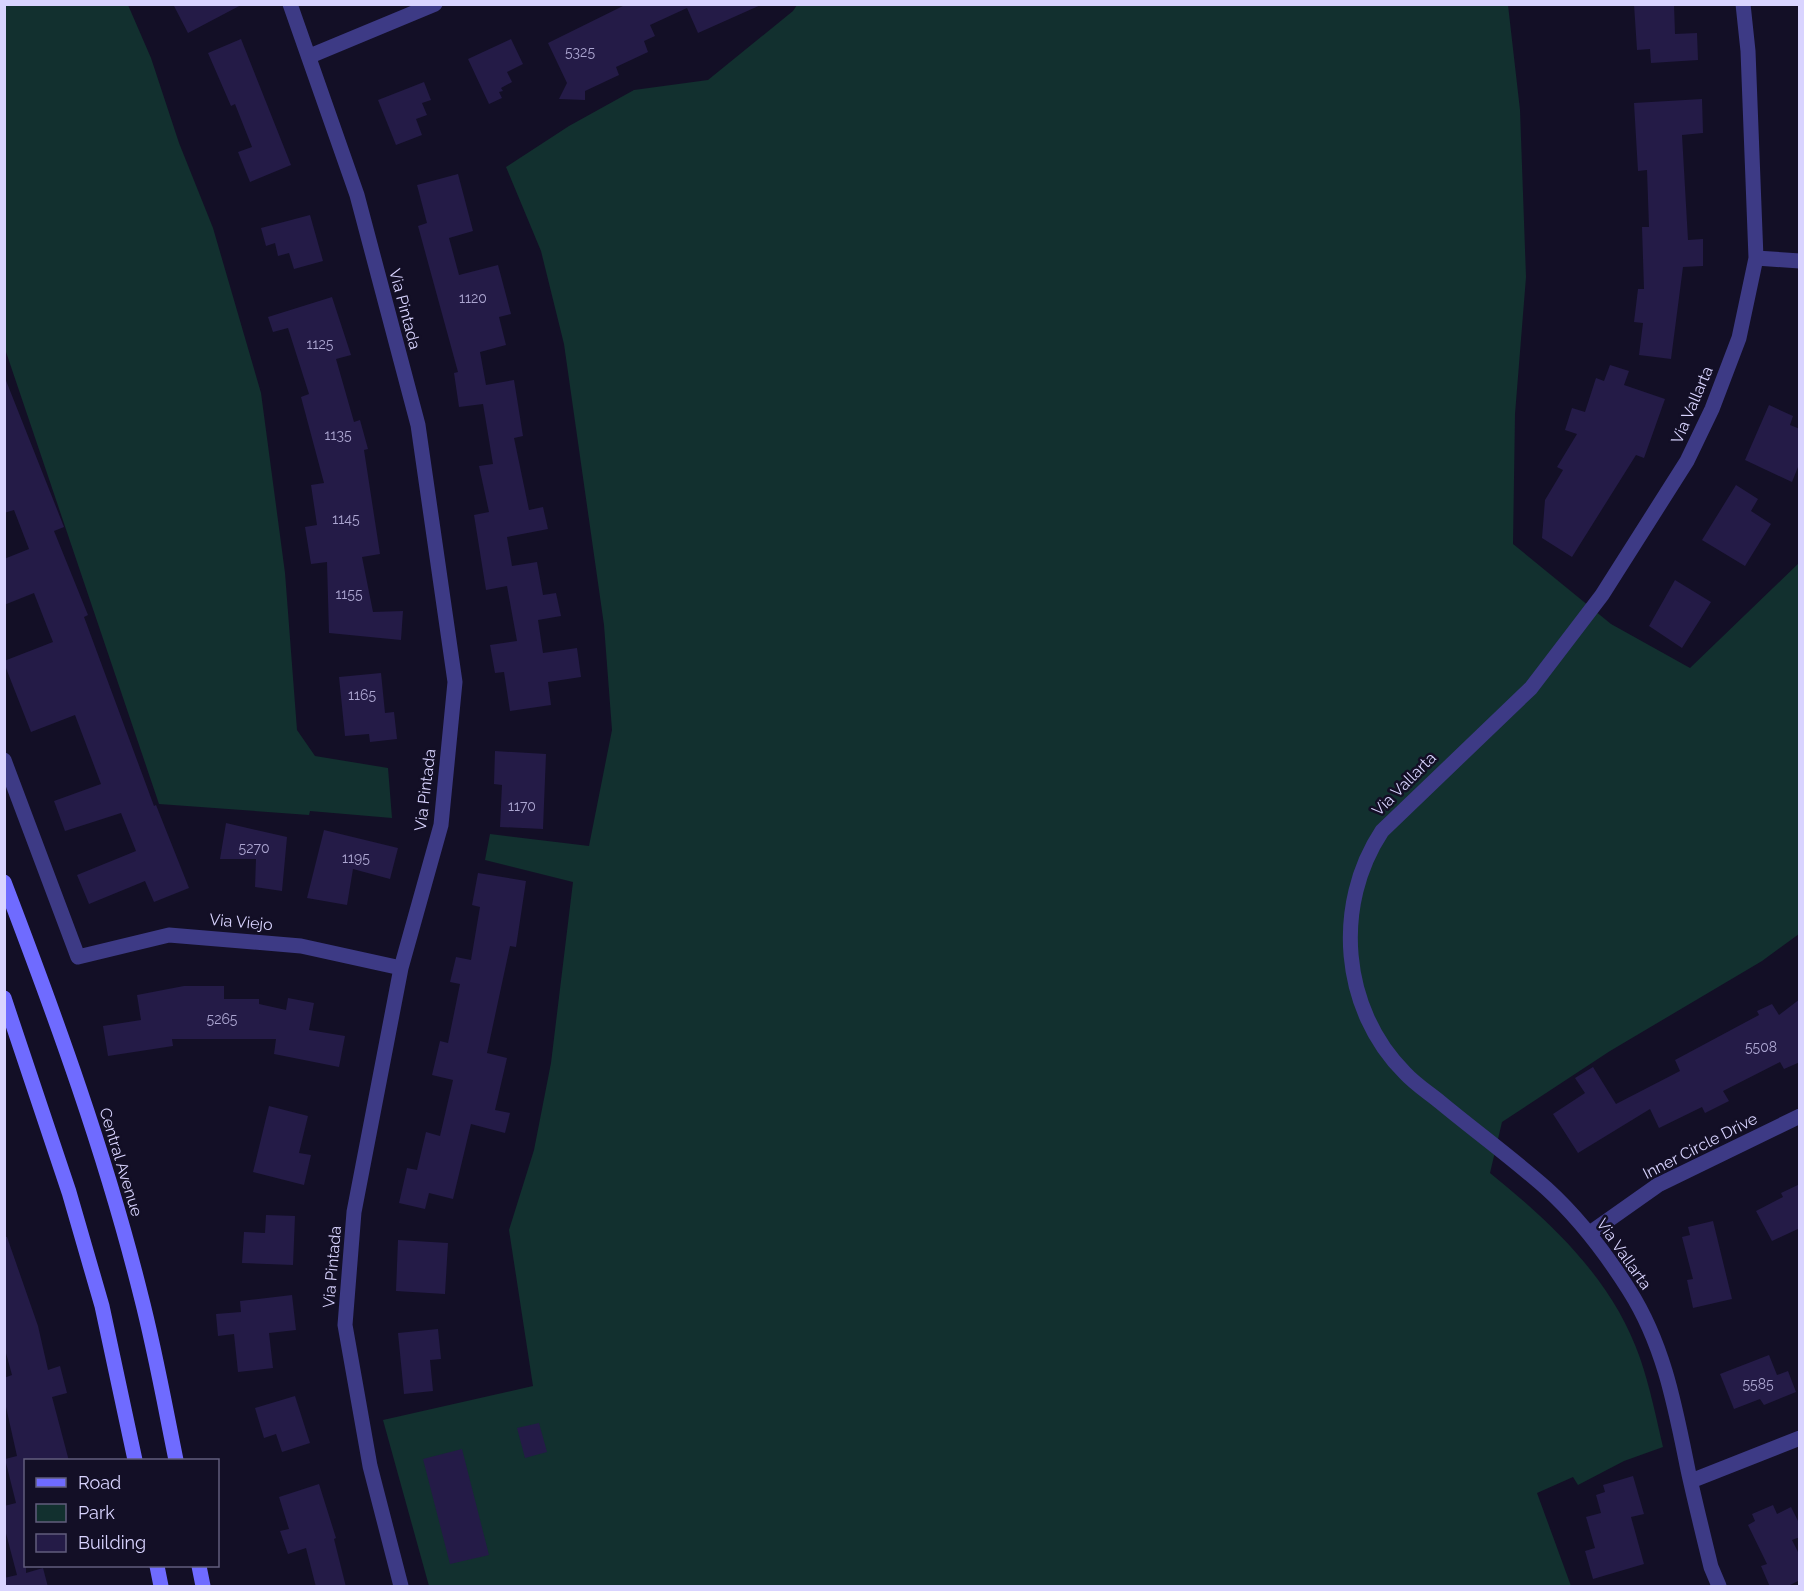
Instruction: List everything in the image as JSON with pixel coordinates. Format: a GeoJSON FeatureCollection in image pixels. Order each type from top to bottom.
{"type":"FeatureCollection","features":[{"type":"Feature","properties":{"kind":"main road","name":"Central Avenue"},"geometry":{"type":"LineString","coordinates":[[4,882],[55,1015],[109,1179],[142,1297],[177,1459]]}},
{"type":"Feature","properties":{"kind":"main road"},"geometry":{"type":"LineString","coordinates":[[4,998],[86,1249],[102,1306],[135,1459]]}},
{"type":"Feature","properties":{"kind":"main road"},"geometry":{"type":"LineString","coordinates":[[157,1567],[161,1587]]}},
{"type":"Feature","properties":{"kind":"main road"},"geometry":{"type":"LineString","coordinates":[[199,1567],[203,1587]]}},
{"type":"Feature","properties":{"kind":"street","name":"Via Pintada"},"geometry":{"type":"LineString","coordinates":[[290,4],[357,195],[418,426],[455,682],[441,825],[401,968],[354,1212],[345,1325],[370,1466],[401,1587]]}},
{"type":"Feature","properties":{"kind":"street"},"geometry":{"type":"LineString","coordinates":[[310,56],[435,4]]}},
{"type":"Feature","properties":{"kind":"street","name":"Via Vallarta"},"geometry":{"type":"LineString","coordinates":[[1719,1587],[1711,1567],[1670,1384],[1646,1318],[1590,1233],[1545,1188],[1405,1073],[1374,1031],[1365,1010],[1350,960],[1349,924],[1356,887],[1368,852],[1382,831],[1532,688],[1602,595],[1687,461],[1712,408],[1738,338],[1756,258],[1748,51],[1743,4]]}},
{"type":"Feature","properties":{"kind":"street"},"geometry":{"type":"LineString","coordinates":[[1756,258],[1800,261]]}},
{"type":"Feature","properties":{"kind":"street","name":"Via Viejo"},"geometry":{"type":"LineString","coordinates":[[4,760],[78,957],[169,935],[301,946],[358,961],[401,968]]}},
{"type":"Feature","properties":{"kind":"street","name":"Inner Circle Drive"},"geometry":{"type":"LineString","coordinates":[[1590,1233],[1658,1185],[1800,1116]]}},
{"type":"Feature","properties":{"kind":"street"},"geometry":{"type":"LineString","coordinates":[[1691,1482],[1800,1438]]}},
{"type":"Feature","properties":{"kind":"green space"},"geometry":{"type":"Polygon","coordinates":[[[4,5],[128,5],[151,58],[179,143],[213,228],[261,393],[285,573],[297,730],[315,756],[388,768],[392,818],[310,811],[309,815],[159,804],[5,349],[4,5]]]}},
{"type":"Feature","properties":{"kind":"green space"},"geometry":{"type":"Polygon","coordinates":[[[797,5],[1508,5],[1520,110],[1526,277],[1515,414],[1513,544],[1611,624],[1690,668],[1800,562],[1799,934],[1762,961],[1610,1051],[1502,1122],[1490,1173],[1558,1233],[1597,1278],[1614,1303],[1640,1358],[1663,1447],[1624,1461],[1578,1485],[1573,1477],[1537,1493],[1571,1586],[429,1586],[383,1420],[533,1386],[509,1230],[534,1150],[551,1063],[573,882],[485,860],[490,834],[589,846],[612,730],[604,625],[564,344],[541,251],[506,167],[569,126],[634,90],[708,80],[793,11],[797,5]]]}},
{"type":"Feature","properties":{"kind":"building"},"geometry":{"type":"Polygon","coordinates":[[[173,4],[243,4],[188,33],[173,4]]]}},
{"type":"Feature","properties":{"kind":"building"},"geometry":{"type":"Polygon","coordinates":[[[627,4],[763,4],[698,33],[687,8],[650,25],[655,36],[644,41],[648,52],[616,67],[619,75],[585,91],[585,100],[559,99],[567,83],[548,43],[627,4]]]}},
{"type":"Feature","properties":{"kind":"building"},"geometry":{"type":"Polygon","coordinates":[[[1634,4],[1674,4],[1675,34],[1697,33],[1698,60],[1651,63],[1650,49],[1637,50],[1634,4]]]}},
{"type":"Feature","properties":{"kind":"building"},"geometry":{"type":"Polygon","coordinates":[[[241,39],[291,165],[250,182],[238,152],[252,147],[235,104],[231,106],[208,53],[241,39]]]}},
{"type":"Feature","properties":{"kind":"building"},"geometry":{"type":"Polygon","coordinates":[[[511,39],[523,64],[507,72],[512,82],[501,88],[503,91],[499,92],[502,98],[489,104],[468,59],[511,39]]]}},
{"type":"Feature","properties":{"kind":"building"},"geometry":{"type":"Polygon","coordinates":[[[424,82],[431,100],[422,103],[427,115],[416,119],[422,135],[396,145],[378,100],[424,82]]]}},
{"type":"Feature","properties":{"kind":"building"},"geometry":{"type":"Polygon","coordinates":[[[1702,99],[1703,133],[1682,135],[1688,240],[1703,239],[1703,266],[1683,267],[1671,359],[1639,355],[1643,323],[1634,322],[1638,289],[1644,289],[1642,227],[1649,227],[1647,170],[1638,171],[1634,103],[1702,99]]]}},
{"type":"Feature","properties":{"kind":"building"},"geometry":{"type":"Polygon","coordinates":[[[458,174],[473,231],[449,238],[459,275],[498,265],[511,314],[499,317],[506,345],[480,352],[486,385],[514,380],[523,436],[514,438],[529,510],[543,507],[548,529],[507,537],[512,566],[537,562],[543,595],[556,593],[561,616],[538,620],[543,653],[577,648],[581,677],[548,682],[551,705],[510,711],[504,672],[495,673],[490,645],[517,641],[507,586],[486,590],[474,515],[489,512],[479,466],[493,464],[483,404],[459,407],[454,373],[458,372],[418,226],[427,223],[417,185],[458,174]]]}},
{"type":"Feature","properties":{"kind":"building"},"geometry":{"type":"Polygon","coordinates":[[[310,215],[323,261],[294,269],[289,253],[278,256],[275,243],[266,246],[261,228],[310,215]]]}},
{"type":"Feature","properties":{"kind":"building"},"geometry":{"type":"Polygon","coordinates":[[[332,297],[351,355],[336,359],[354,422],[360,420],[368,449],[364,450],[380,554],[362,557],[373,612],[403,611],[401,640],[329,633],[327,562],[311,564],[305,527],[317,525],[311,485],[324,483],[301,397],[309,394],[288,328],[273,332],[268,317],[332,297]]]}},
{"type":"Feature","properties":{"kind":"building"},"geometry":{"type":"Polygon","coordinates":[[[1610,365],[1629,371],[1624,385],[1665,399],[1644,458],[1636,455],[1572,557],[1542,538],[1545,500],[1563,470],[1557,467],[1577,434],[1565,430],[1572,408],[1585,412],[1596,378],[1604,381],[1610,365]]]}},
{"type":"Feature","properties":{"kind":"building"},"geometry":{"type":"Polygon","coordinates":[[[5,378],[64,527],[54,531],[88,615],[84,617],[154,806],[156,805],[189,888],[154,902],[145,881],[89,904],[77,875],[136,851],[121,813],[65,831],[54,801],[101,784],[75,715],[31,732],[4,663],[4,661],[53,642],[34,593],[4,605],[4,559],[29,549],[14,510],[4,513],[5,378]]]}},
{"type":"Feature","properties":{"kind":"building"},"geometry":{"type":"Polygon","coordinates":[[[1769,405],[1793,416],[1790,425],[1800,429],[1800,462],[1792,482],[1745,460],[1769,405]]]}},
{"type":"Feature","properties":{"kind":"building"},"geometry":{"type":"Polygon","coordinates":[[[1736,485],[1758,499],[1751,511],[1771,524],[1745,566],[1702,540],[1736,485]]]}},
{"type":"Feature","properties":{"kind":"building"},"geometry":{"type":"Polygon","coordinates":[[[1675,580],[1711,602],[1682,648],[1649,626],[1675,580]]]}},
{"type":"Feature","properties":{"kind":"building"},"geometry":{"type":"Polygon","coordinates":[[[381,673],[385,713],[394,712],[397,739],[370,742],[369,734],[345,736],[339,677],[381,673]]]}},
{"type":"Feature","properties":{"kind":"building"},"geometry":{"type":"Polygon","coordinates":[[[495,751],[546,754],[543,829],[500,827],[502,785],[494,784],[495,751]]]}},
{"type":"Feature","properties":{"kind":"building"},"geometry":{"type":"Polygon","coordinates":[[[226,823],[287,837],[282,891],[255,887],[256,859],[220,859],[226,823]]]}},
{"type":"Feature","properties":{"kind":"building"},"geometry":{"type":"Polygon","coordinates":[[[324,830],[398,848],[390,879],[353,869],[347,905],[307,898],[324,830]]]}},
{"type":"Feature","properties":{"kind":"building"},"geometry":{"type":"Polygon","coordinates":[[[478,873],[526,881],[516,947],[510,946],[487,1053],[507,1058],[495,1110],[510,1113],[505,1133],[471,1124],[453,1199],[429,1193],[425,1209],[399,1203],[407,1168],[417,1170],[426,1132],[440,1136],[453,1080],[432,1075],[440,1041],[448,1043],[460,984],[450,982],[456,957],[471,960],[480,907],[472,905],[478,873]]]}},
{"type":"Feature","properties":{"kind":"building"},"geometry":{"type":"Polygon","coordinates":[[[184,986],[224,986],[224,999],[259,999],[259,1004],[286,1010],[288,998],[314,1003],[309,1030],[345,1036],[339,1067],[274,1054],[276,1039],[172,1039],[173,1046],[108,1056],[103,1026],[141,1020],[137,995],[184,986]]]}},
{"type":"Feature","properties":{"kind":"building"},"geometry":{"type":"Polygon","coordinates":[[[1800,999],[1800,1062],[1784,1069],[1780,1062],[1723,1091],[1729,1101],[1705,1113],[1702,1107],[1659,1128],[1650,1109],[1578,1153],[1553,1114],[1585,1093],[1575,1078],[1593,1067],[1616,1104],[1680,1071],[1675,1060],[1759,1015],[1757,1011],[1772,1004],[1779,1015],[1800,999]]]}},
{"type":"Feature","properties":{"kind":"building"},"geometry":{"type":"Polygon","coordinates":[[[269,1106],[308,1116],[299,1153],[311,1155],[304,1185],[253,1172],[269,1106]]]}},
{"type":"Feature","properties":{"kind":"building"},"geometry":{"type":"Polygon","coordinates":[[[1800,1184],[1800,1228],[1772,1241],[1756,1211],[1783,1197],[1781,1193],[1800,1184]]]}},
{"type":"Feature","properties":{"kind":"building"},"geometry":{"type":"Polygon","coordinates":[[[266,1215],[295,1216],[293,1265],[242,1263],[244,1232],[265,1233],[266,1215]]]}},
{"type":"Feature","properties":{"kind":"building"},"geometry":{"type":"Polygon","coordinates":[[[1713,1221],[1732,1299],[1693,1308],[1687,1280],[1693,1279],[1682,1237],[1690,1235],[1688,1227],[1713,1221]]]}},
{"type":"Feature","properties":{"kind":"building"},"geometry":{"type":"Polygon","coordinates":[[[4,1237],[7,1237],[38,1326],[48,1370],[60,1366],[67,1393],[52,1397],[68,1459],[24,1459],[24,1567],[26,1567],[26,1573],[43,1568],[48,1587],[4,1587],[4,1578],[17,1575],[4,1526],[4,1506],[16,1503],[5,1459],[17,1456],[4,1398],[4,1378],[12,1375],[4,1346],[4,1237]]]}},
{"type":"Feature","properties":{"kind":"building"},"geometry":{"type":"Polygon","coordinates":[[[398,1240],[448,1243],[445,1294],[396,1291],[398,1240]]]}},
{"type":"Feature","properties":{"kind":"building"},"geometry":{"type":"Polygon","coordinates":[[[292,1295],[296,1330],[269,1333],[273,1368],[238,1372],[234,1334],[218,1336],[216,1314],[241,1312],[240,1301],[292,1295]]]}},
{"type":"Feature","properties":{"kind":"building"},"geometry":{"type":"Polygon","coordinates":[[[438,1329],[441,1359],[430,1360],[433,1391],[404,1394],[398,1333],[438,1329]]]}},
{"type":"Feature","properties":{"kind":"building"},"geometry":{"type":"Polygon","coordinates":[[[1769,1355],[1777,1375],[1788,1371],[1796,1392],[1764,1405],[1760,1399],[1734,1409],[1720,1374],[1769,1355]]]}},
{"type":"Feature","properties":{"kind":"building"},"geometry":{"type":"Polygon","coordinates":[[[295,1396],[310,1443],[282,1452],[276,1434],[264,1438],[255,1408],[295,1396]]]}},
{"type":"Feature","properties":{"kind":"building"},"geometry":{"type":"Polygon","coordinates":[[[539,1423],[547,1452],[525,1458],[517,1428],[539,1423]]]}},
{"type":"Feature","properties":{"kind":"building"},"geometry":{"type":"Polygon","coordinates":[[[462,1449],[489,1555],[450,1564],[423,1459],[462,1449]]]}},
{"type":"Feature","properties":{"kind":"building"},"geometry":{"type":"Polygon","coordinates":[[[1633,1476],[1644,1514],[1631,1517],[1644,1564],[1593,1579],[1585,1551],[1595,1548],[1586,1517],[1601,1513],[1596,1495],[1605,1492],[1603,1485],[1633,1476]]]}},
{"type":"Feature","properties":{"kind":"building"},"geometry":{"type":"Polygon","coordinates":[[[319,1484],[336,1538],[334,1539],[346,1587],[316,1587],[306,1548],[288,1554],[280,1531],[289,1529],[279,1497],[319,1484]]]}},
{"type":"Feature","properties":{"kind":"building"},"geometry":{"type":"Polygon","coordinates":[[[1773,1505],[1777,1514],[1791,1507],[1800,1525],[1800,1537],[1792,1540],[1800,1556],[1800,1580],[1786,1587],[1770,1587],[1761,1566],[1767,1564],[1748,1525],[1755,1521],[1752,1514],[1773,1505]]]}}]}
